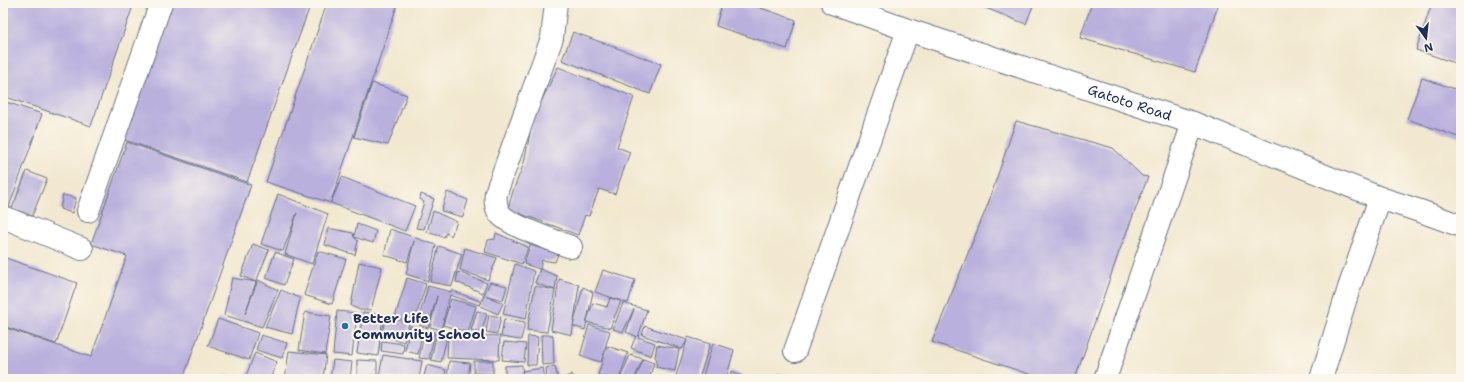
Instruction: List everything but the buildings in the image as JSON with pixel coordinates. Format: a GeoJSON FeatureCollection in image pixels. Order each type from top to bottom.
{"type":"FeatureCollection","features":[{"type":"Feature","properties":{"kind":"street"},"geometry":{"type":"LineString","coordinates":[[88,211],[161,3]]}},
{"type":"Feature","properties":{"kind":"street"},"geometry":{"type":"LineString","coordinates":[[556,3],[552,38],[496,193],[495,204],[500,214],[515,224],[571,247]]}},
{"type":"Feature","properties":{"kind":"street","name":"Gatoto Road"},"geometry":{"type":"LineString","coordinates":[[832,3],[908,30],[1193,123],[1380,198],[1461,226]]}},
{"type":"Feature","properties":{"kind":"street"},"geometry":{"type":"LineString","coordinates":[[795,351],[908,30]]}},
{"type":"Feature","properties":{"kind":"street"},"geometry":{"type":"LineString","coordinates":[[1105,379],[1193,123]]}},
{"type":"Feature","properties":{"kind":"street"},"geometry":{"type":"LineString","coordinates":[[1321,379],[1349,288],[1380,198]]}},
{"type":"Feature","properties":{"kind":"street"},"geometry":{"type":"LineString","coordinates":[[3,217],[82,249]]}},
{"type":"Feature","properties":{"kind":"place","name":"Better Life Community School"},"geometry":{"type":"Point","coordinates":[345,326]}}]}
